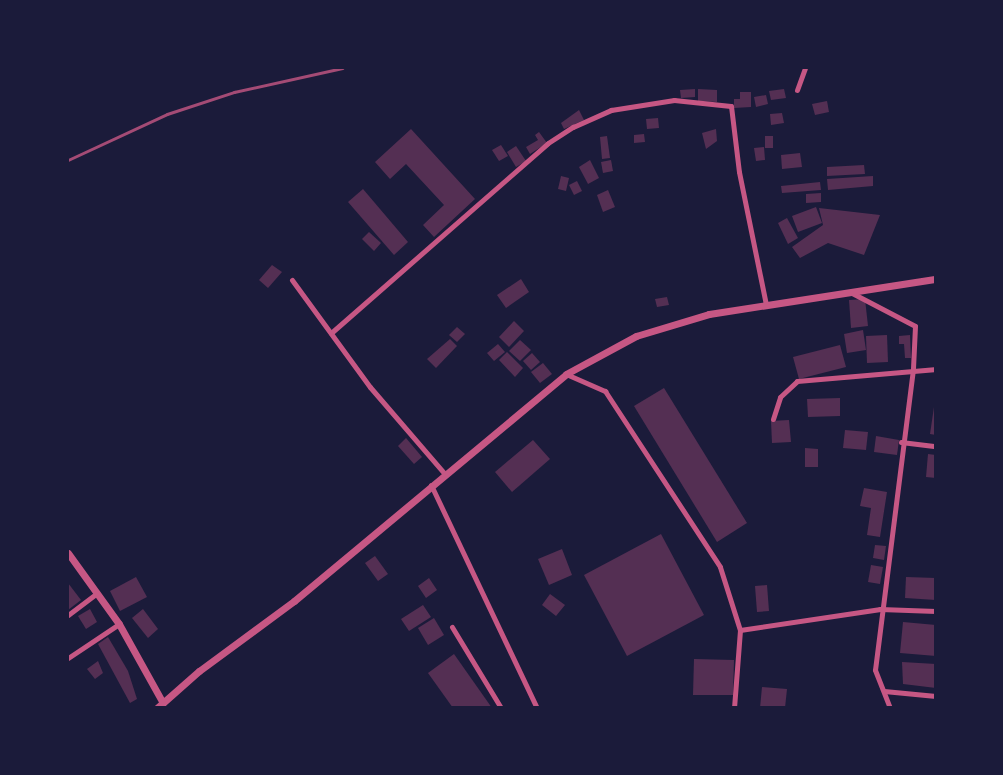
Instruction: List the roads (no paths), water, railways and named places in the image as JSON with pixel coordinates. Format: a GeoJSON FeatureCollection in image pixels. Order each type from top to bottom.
{"type":"FeatureCollection","features":[{"type":"Feature","properties":{"kind":"street"},"geometry":{"type":"LineString","coordinates":[[797,90],[805,68]]}},
{"type":"Feature","properties":{"kind":"street"},"geometry":{"type":"LineString","coordinates":[[331,333],[565,132],[611,110],[674,100],[731,106],[739,172],[766,305]]}},
{"type":"Feature","properties":{"kind":"street"},"geometry":{"type":"LineString","coordinates":[[68,555],[119,624],[160,705],[294,601],[444,473],[566,374],[636,336],[709,314],[936,279]]}},
{"type":"Feature","properties":{"kind":"street"},"geometry":{"type":"LineString","coordinates":[[292,280],[370,387],[444,473]]}},
{"type":"Feature","properties":{"kind":"street"},"geometry":{"type":"LineString","coordinates":[[850,292],[902,316],[915,326],[913,369],[901,442],[880,609],[875,670],[890,708]]}},
{"type":"Feature","properties":{"kind":"street"},"geometry":{"type":"LineString","coordinates":[[774,419],[780,397],[797,381],[913,369],[936,369]]}},
{"type":"Feature","properties":{"kind":"street"},"geometry":{"type":"LineString","coordinates":[[566,374],[605,391],[720,567],[740,630],[734,708]]}},
{"type":"Feature","properties":{"kind":"street"},"geometry":{"type":"LineString","coordinates":[[901,442],[936,446]]}},
{"type":"Feature","properties":{"kind":"street"},"geometry":{"type":"LineString","coordinates":[[431,485],[537,708]]}},
{"type":"Feature","properties":{"kind":"street"},"geometry":{"type":"LineString","coordinates":[[68,615],[97,593]]}},
{"type":"Feature","properties":{"kind":"street"},"geometry":{"type":"LineString","coordinates":[[740,630],[880,609],[936,611]]}},
{"type":"Feature","properties":{"kind":"street"},"geometry":{"type":"LineString","coordinates":[[68,658],[119,624]]}},
{"type":"Feature","properties":{"kind":"street"},"geometry":{"type":"LineString","coordinates":[[452,627],[501,708]]}},
{"type":"Feature","properties":{"kind":"street"},"geometry":{"type":"LineString","coordinates":[[884,691],[936,696]]}},
{"type":"Feature","properties":{"kind":"railway"},"geometry":{"type":"LineString","coordinates":[[68,160],[167,114],[234,92],[342,68]]}}]}
